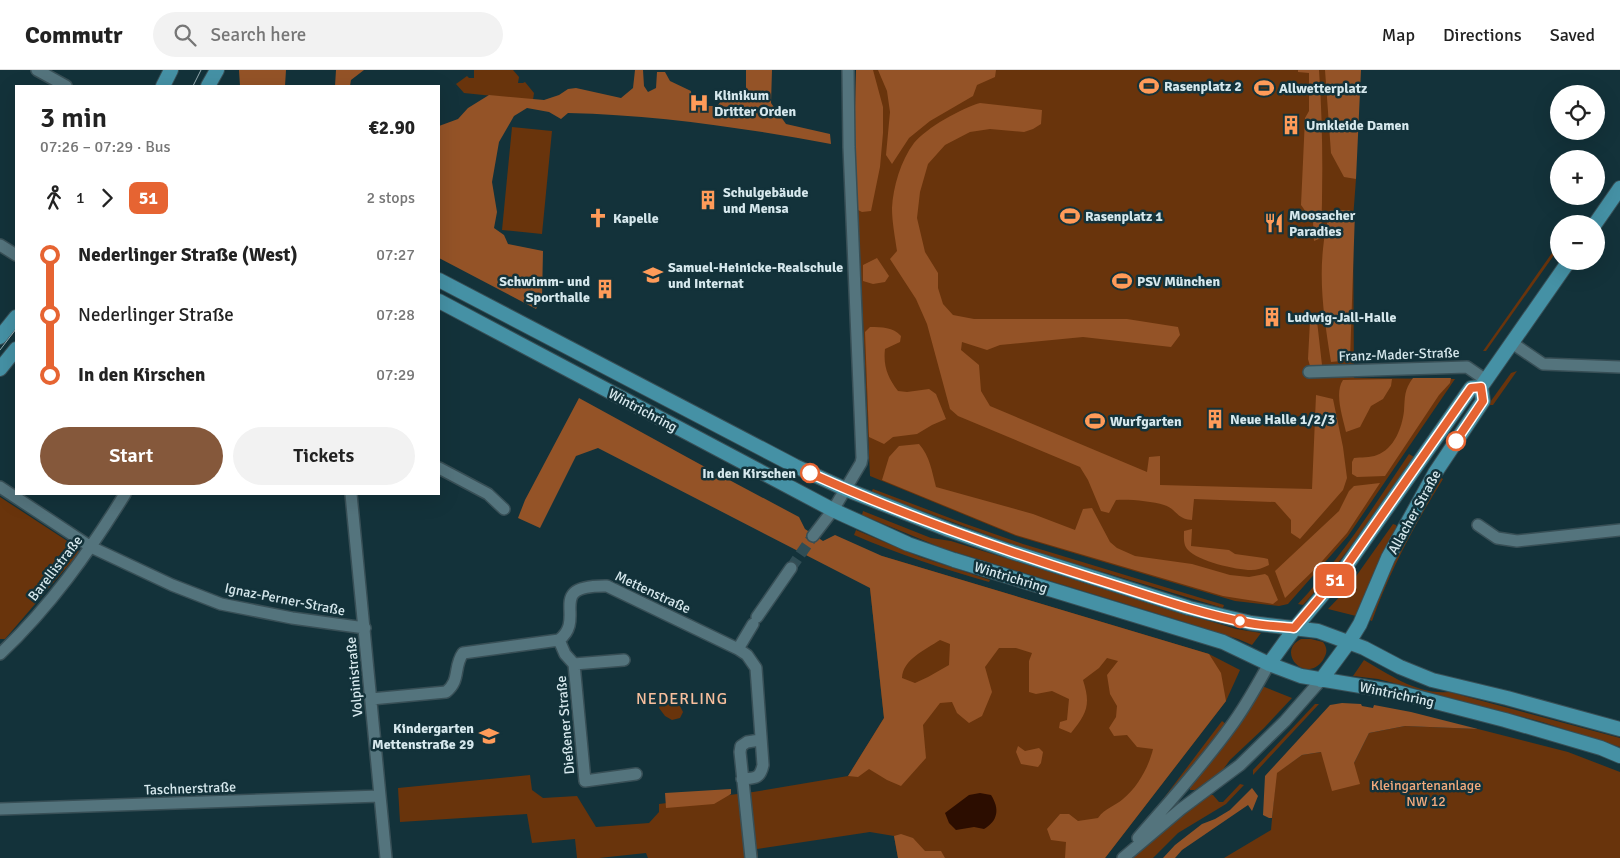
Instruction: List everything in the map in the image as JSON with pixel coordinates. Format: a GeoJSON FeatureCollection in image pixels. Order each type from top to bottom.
{"type":"FeatureCollection","features":[{"type":"Feature","properties":{"kind":"main road"},"geometry":{"type":"LineString","coordinates":[[164,85],[171,70]]}},
{"type":"Feature","properties":{"kind":"main road"},"geometry":{"type":"LineString","coordinates":[[209,85],[219,70]]}},
{"type":"Feature","properties":{"kind":"main road"},"geometry":{"type":"LineString","coordinates":[[219,70],[220,85]]}},
{"type":"Feature","properties":{"kind":"main road"},"geometry":{"type":"LineString","coordinates":[[1602,215],[1620,188]]}},
{"type":"Feature","properties":{"kind":"main road","name":"Allacher Straße"},"geometry":{"type":"LineString","coordinates":[[1321,680],[1360,624],[1388,558],[1434,473],[1483,401],[1483,384],[1563,270]]}},
{"type":"Feature","properties":{"kind":"main road","name":"Wintrichring"},"geometry":{"type":"LineString","coordinates":[[440,281],[746,442],[845,490],[949,530],[1009,552],[1189,608],[1252,623],[1318,631],[1349,642],[1400,667],[1432,680],[1620,729]]}},
{"type":"Feature","properties":{"kind":"main road","name":"Wintrichring"},"geometry":{"type":"LineString","coordinates":[[440,302],[833,510],[908,544],[1223,642],[1288,672],[1321,680],[1406,694],[1514,722],[1602,748],[1620,756]]}},
{"type":"Feature","properties":{"kind":"main road"},"geometry":{"type":"LineString","coordinates":[[0,337],[15,318]]}},
{"type":"Feature","properties":{"kind":"main road"},"geometry":{"type":"LineString","coordinates":[[0,369],[15,350]]}},
{"type":"Feature","properties":{"kind":"main road","name":"Allacher Straße"},"geometry":{"type":"LineString","coordinates":[[1269,664],[1294,628],[1345,568],[1471,388],[1483,384]]}},
{"type":"Feature","properties":{"kind":"street"},"geometry":{"type":"LineString","coordinates":[[36,70],[64,85]]}},
{"type":"Feature","properties":{"kind":"street"},"geometry":{"type":"LineString","coordinates":[[813,536],[833,510],[845,490],[860,464],[863,451],[849,147],[848,70]]}},
{"type":"Feature","properties":{"kind":"street"},"geometry":{"type":"LineString","coordinates":[[0,245],[15,254]]}},
{"type":"Feature","properties":{"kind":"street"},"geometry":{"type":"LineString","coordinates":[[1512,343],[1543,364],[1620,367]]}},
{"type":"Feature","properties":{"kind":"street","name":"Franz-Mader-Straße"},"geometry":{"type":"LineString","coordinates":[[1309,372],[1467,367],[1483,384]]}},
{"type":"Feature","properties":{"kind":"street"},"geometry":{"type":"LineString","coordinates":[[440,469],[488,494],[504,509]]}},
{"type":"Feature","properties":{"kind":"street","name":"Ignaz-Perner-Straße"},"geometry":{"type":"LineString","coordinates":[[0,487],[91,547],[172,585],[221,604],[292,618],[365,628]]}},
{"type":"Feature","properties":{"kind":"street","name":"Barellistraße"},"geometry":{"type":"LineString","coordinates":[[1,652],[48,604],[91,547],[124,495]]}},
{"type":"Feature","properties":{"kind":"street","name":"Volpinistraße"},"geometry":{"type":"LineString","coordinates":[[351,495],[386,858]]}},
{"type":"Feature","properties":{"kind":"street"},"geometry":{"type":"LineString","coordinates":[[1478,525],[1497,538],[1517,541],[1620,530]]}},
{"type":"Feature","properties":{"kind":"street"},"geometry":{"type":"LineString","coordinates":[[738,649],[755,620],[791,568]]}},
{"type":"Feature","properties":{"kind":"street","name":"Mettenstraße"},"geometry":{"type":"LineString","coordinates":[[559,640],[567,634],[570,625],[569,606],[571,595],[589,585],[607,586],[747,655],[756,668],[763,766],[761,774],[756,778],[742,779]]}},
{"type":"Feature","properties":{"kind":"street"},"geometry":{"type":"LineString","coordinates":[[371,699],[446,692],[452,687],[457,675],[457,661],[463,653],[559,640]]}},
{"type":"Feature","properties":{"kind":"street","name":"Dießener Straße"},"geometry":{"type":"LineString","coordinates":[[559,640],[565,654],[574,664],[585,781],[636,774]]}},
{"type":"Feature","properties":{"kind":"street"},"geometry":{"type":"LineString","coordinates":[[574,664],[624,660]]}},
{"type":"Feature","properties":{"kind":"street"},"geometry":{"type":"LineString","coordinates":[[1122,858],[1180,791],[1232,726],[1269,664]]}},
{"type":"Feature","properties":{"kind":"street"},"geometry":{"type":"LineString","coordinates":[[1122,858],[1181,808],[1246,760],[1286,721],[1321,680]]}},
{"type":"Feature","properties":{"kind":"street"},"geometry":{"type":"LineString","coordinates":[[751,858],[740,752],[741,746],[747,742],[760,740]]}},
{"type":"Feature","properties":{"kind":"street","name":"Taschnerstraße"},"geometry":{"type":"LineString","coordinates":[[0,809],[380,796]]}},
{"type":"Feature","properties":{"kind":"green space"},"geometry":{"type":"Polygon","coordinates":[[[474,70],[513,70],[519,77],[518,83],[525,82],[534,93],[533,100],[464,93],[456,84],[467,76],[474,78],[474,70]]]}},
{"type":"Feature","properties":{"kind":"green space"},"geometry":{"type":"Polygon","coordinates":[[[858,70],[1360,70],[1353,219],[1354,378],[1455,379],[1348,536],[1288,604],[1279,606],[1235,601],[1016,536],[870,476],[858,210],[858,70]]]}},
{"type":"Feature","properties":{"kind":"green space"},"geometry":{"type":"Polygon","coordinates":[[[512,127],[552,131],[542,234],[502,230],[512,127]]]}},
{"type":"Feature","properties":{"kind":"green space"},"geometry":{"type":"Polygon","coordinates":[[[1550,256],[1550,261],[1486,351],[1483,351],[1550,256]]]}},
{"type":"Feature","properties":{"kind":"green space"},"geometry":{"type":"Polygon","coordinates":[[[1517,371],[1493,405],[1488,405],[1511,373],[1517,371]]]}},
{"type":"Feature","properties":{"kind":"green space"},"geometry":{"type":"Polygon","coordinates":[[[1409,454],[1414,457],[1347,551],[1303,605],[1298,604],[1343,550],[1409,454]]]}},
{"type":"Feature","properties":{"kind":"green space"},"geometry":{"type":"Polygon","coordinates":[[[1440,477],[1443,479],[1404,548],[1372,621],[1367,619],[1387,574],[1440,477]]]}},
{"type":"Feature","properties":{"kind":"green space"},"geometry":{"type":"Polygon","coordinates":[[[873,489],[1023,544],[1224,605],[1223,608],[1023,548],[871,492],[873,489]]]}},
{"type":"Feature","properties":{"kind":"green space"},"geometry":{"type":"Polygon","coordinates":[[[0,497],[78,548],[79,553],[5,639],[0,639],[0,497]]]}},
{"type":"Feature","properties":{"kind":"green space"},"geometry":{"type":"Polygon","coordinates":[[[863,511],[931,538],[951,541],[1236,629],[1261,633],[1252,645],[1175,619],[942,548],[862,515],[863,511]]]}},
{"type":"Feature","properties":{"kind":"green space"},"geometry":{"type":"Polygon","coordinates":[[[1393,524],[1396,525],[1397,529],[1356,616],[1328,609],[1347,589],[1393,524]]]}},
{"type":"Feature","properties":{"kind":"green space"},"geometry":{"type":"Polygon","coordinates":[[[856,530],[920,557],[990,580],[989,582],[904,555],[854,535],[856,530]]]}},
{"type":"Feature","properties":{"kind":"green space"},"geometry":{"type":"Polygon","coordinates":[[[882,556],[1209,654],[1240,670],[1226,701],[1105,858],[898,858],[894,836],[870,832],[757,849],[758,858],[648,858],[646,853],[599,858],[577,858],[575,839],[532,843],[527,814],[400,822],[398,788],[530,775],[532,790],[543,798],[577,796],[596,827],[649,823],[659,812],[659,804],[753,792],[848,776],[884,718],[870,588],[882,556]]]}},
{"type":"Feature","properties":{"kind":"green space"},"geometry":{"type":"Polygon","coordinates":[[[1301,639],[1311,639],[1325,644],[1325,655],[1316,667],[1302,668],[1292,658],[1291,651],[1294,645],[1301,639]]]}},
{"type":"Feature","properties":{"kind":"green space"},"geometry":{"type":"Polygon","coordinates":[[[1364,660],[1394,678],[1415,687],[1438,692],[1449,692],[1620,738],[1620,747],[1542,722],[1378,679],[1353,676],[1364,660]]]}},
{"type":"Feature","properties":{"kind":"green space"},"geometry":{"type":"Polygon","coordinates":[[[1262,686],[1292,698],[1230,760],[1222,771],[1195,790],[1190,790],[1190,785],[1262,686]]]}},
{"type":"Feature","properties":{"kind":"green space"},"geometry":{"type":"Polygon","coordinates":[[[661,696],[671,696],[679,704],[683,712],[680,718],[672,720],[665,716],[659,708],[661,696]]]}},
{"type":"Feature","properties":{"kind":"green space"},"geometry":{"type":"Polygon","coordinates":[[[1315,704],[1319,704],[1253,775],[1253,770],[1315,704]]]}},
{"type":"Feature","properties":{"kind":"green space"},"geometry":{"type":"Polygon","coordinates":[[[1222,721],[1226,724],[1187,774],[1148,819],[1222,721]]]}},
{"type":"Feature","properties":{"kind":"green space","name":"Kleingartenanlage NW 12"},"geometry":{"type":"Polygon","coordinates":[[[1405,726],[1478,729],[1568,752],[1620,772],[1620,858],[1224,858],[1271,830],[1276,773],[1302,755],[1321,752],[1354,763],[1369,733],[1405,726]]]}},
{"type":"Feature","properties":{"kind":"green space"},"geometry":{"type":"Polygon","coordinates":[[[1240,784],[1244,785],[1226,804],[1178,833],[1153,858],[1129,858],[1208,795],[1213,795],[1219,802],[1223,802],[1240,784]]]}},
{"type":"Feature","properties":{"kind":"shaded area"},"geometry":{"type":"Polygon","coordinates":[[[239,70],[286,70],[285,85],[240,85],[239,70]]]}},
{"type":"Feature","properties":{"kind":"shaded area"},"geometry":{"type":"Polygon","coordinates":[[[336,70],[364,70],[351,80],[350,85],[335,85],[336,70]]]}},
{"type":"Feature","properties":{"kind":"shaded area"},"geometry":{"type":"Polygon","coordinates":[[[635,70],[643,70],[644,86],[648,92],[656,88],[657,72],[665,72],[670,81],[691,91],[692,106],[717,106],[727,94],[746,90],[746,70],[772,70],[771,103],[786,124],[830,134],[831,144],[667,119],[568,113],[561,119],[549,112],[527,108],[514,116],[499,142],[492,182],[497,212],[494,228],[504,235],[508,244],[543,251],[542,298],[536,309],[440,259],[440,126],[458,119],[468,108],[489,95],[544,100],[559,95],[568,89],[576,88],[621,98],[633,88],[635,70]]]}},
{"type":"Feature","properties":{"kind":"shaded area"},"geometry":{"type":"Polygon","coordinates":[[[856,70],[873,70],[883,107],[880,167],[871,211],[862,212],[858,210],[854,144],[856,70]]]}},
{"type":"Feature","properties":{"kind":"shaded area"},"geometry":{"type":"Polygon","coordinates":[[[878,70],[996,70],[995,77],[977,85],[973,96],[930,121],[909,138],[892,164],[886,155],[890,112],[887,91],[878,70]]]}},
{"type":"Feature","properties":{"kind":"shaded area"},"geometry":{"type":"Polygon","coordinates":[[[1298,70],[1319,70],[1322,133],[1322,217],[1321,238],[1314,241],[1313,222],[1301,205],[1305,118],[1309,111],[1309,73],[1298,72],[1298,70]]]}},
{"type":"Feature","properties":{"kind":"shaded area"},"geometry":{"type":"Polygon","coordinates":[[[1325,70],[1361,70],[1356,179],[1344,177],[1331,153],[1325,70]]]}},
{"type":"Feature","properties":{"kind":"shaded area"},"geometry":{"type":"Polygon","coordinates":[[[980,103],[1042,110],[1041,124],[1024,132],[990,129],[970,132],[945,145],[928,164],[920,192],[917,218],[925,252],[938,273],[938,288],[943,304],[953,315],[974,319],[1127,319],[1178,327],[1180,335],[1171,347],[1083,337],[1000,345],[987,350],[962,342],[961,350],[979,365],[981,391],[990,406],[1147,472],[1149,457],[1160,456],[1160,485],[1312,489],[1316,395],[1333,399],[1347,478],[1343,490],[1300,539],[1291,533],[1291,520],[1275,502],[1194,499],[1192,520],[1183,518],[1172,509],[1153,502],[1116,500],[1109,513],[1101,511],[1088,480],[1080,467],[958,416],[950,409],[927,324],[916,299],[890,259],[897,251],[892,208],[896,183],[909,150],[914,143],[927,131],[945,119],[980,103]]]}},
{"type":"Feature","properties":{"kind":"shaded area"},"geometry":{"type":"Polygon","coordinates":[[[1330,210],[1355,212],[1350,360],[1331,362],[1322,291],[1323,244],[1330,210]]]}},
{"type":"Feature","properties":{"kind":"shaded area"},"geometry":{"type":"Polygon","coordinates":[[[877,258],[889,276],[885,282],[873,284],[863,281],[863,265],[877,258]]]}},
{"type":"Feature","properties":{"kind":"shaded area"},"geometry":{"type":"Polygon","coordinates":[[[1310,321],[1317,321],[1322,365],[1310,366],[1308,359],[1310,321]]]}},
{"type":"Feature","properties":{"kind":"shaded area"},"geometry":{"type":"Polygon","coordinates":[[[870,327],[891,329],[901,336],[900,342],[885,349],[887,372],[898,391],[907,392],[929,389],[936,394],[946,419],[917,434],[893,437],[884,444],[869,437],[865,332],[870,327]]]}},
{"type":"Feature","properties":{"kind":"shaded area"},"geometry":{"type":"Polygon","coordinates":[[[1413,378],[1451,378],[1450,383],[1439,395],[1385,476],[1357,477],[1352,474],[1354,458],[1371,457],[1383,452],[1396,437],[1403,418],[1406,390],[1413,378]]]}},
{"type":"Feature","properties":{"kind":"shaded area"},"geometry":{"type":"Polygon","coordinates":[[[1392,379],[1391,386],[1383,399],[1371,406],[1360,427],[1346,432],[1339,398],[1340,385],[1343,380],[1392,379]]]}},
{"type":"Feature","properties":{"kind":"shaded area"},"geometry":{"type":"Polygon","coordinates":[[[579,398],[799,517],[805,529],[823,541],[835,535],[882,556],[1209,654],[1221,673],[1226,701],[1105,858],[1065,858],[1066,842],[1051,840],[1047,829],[1060,814],[1069,814],[1078,821],[1098,818],[1133,789],[1146,769],[1153,749],[1137,747],[1127,735],[1114,736],[1109,728],[1116,717],[1117,706],[1110,694],[1107,675],[1118,661],[1107,658],[1099,668],[1083,680],[1087,696],[1086,708],[1081,720],[1071,733],[1059,728],[1060,722],[1067,720],[1069,699],[1052,691],[1036,694],[1029,692],[1029,661],[1032,653],[1016,648],[999,648],[985,667],[992,692],[982,716],[969,723],[957,713],[952,702],[940,703],[923,725],[926,758],[901,786],[869,769],[858,777],[848,776],[884,718],[870,588],[598,448],[576,456],[540,528],[518,518],[525,500],[579,398]],[[940,640],[922,651],[906,665],[902,678],[915,683],[949,665],[950,644],[940,640]]]}},
{"type":"Feature","properties":{"kind":"shaded area"},"geometry":{"type":"Polygon","coordinates":[[[919,444],[928,459],[936,487],[1033,514],[1075,530],[1083,509],[1092,508],[1110,542],[1117,548],[1135,556],[1192,564],[1230,575],[1249,577],[1265,574],[1268,576],[1278,600],[1273,604],[1223,596],[1016,535],[882,480],[889,457],[899,446],[919,444]]]}},
{"type":"Feature","properties":{"kind":"shaded area"},"geometry":{"type":"Polygon","coordinates":[[[1380,483],[1347,533],[1316,568],[1285,598],[1275,571],[1339,511],[1349,491],[1354,486],[1380,483]]]}},
{"type":"Feature","properties":{"kind":"shaded area"},"geometry":{"type":"Polygon","coordinates":[[[1192,529],[1191,546],[1229,550],[1235,554],[1264,558],[1268,559],[1269,565],[1256,570],[1244,570],[1227,567],[1200,558],[1186,548],[1184,531],[1192,529]]]}},
{"type":"Feature","properties":{"kind":"shaded area"},"geometry":{"type":"Polygon","coordinates":[[[1342,703],[1361,704],[1362,706],[1373,708],[1374,705],[1411,712],[1478,729],[1405,726],[1369,733],[1354,763],[1360,784],[1332,791],[1321,752],[1302,755],[1277,773],[1272,818],[1263,815],[1265,776],[1330,705],[1342,703]]]}},
{"type":"Feature","properties":{"kind":"shaded area"},"geometry":{"type":"Polygon","coordinates":[[[1018,746],[1025,751],[1039,748],[1043,752],[1041,763],[1038,767],[1021,764],[1016,752],[1018,746]]]}},
{"type":"Feature","properties":{"kind":"shaded area"},"geometry":{"type":"Polygon","coordinates":[[[1252,788],[1258,796],[1252,811],[1248,805],[1182,850],[1175,858],[1163,858],[1175,845],[1202,824],[1230,810],[1252,788]]]}},
{"type":"Feature","properties":{"kind":"shaded area"},"geometry":{"type":"Polygon","coordinates":[[[731,789],[731,794],[714,804],[666,808],[665,793],[731,789]]]}},
{"type":"Feature","properties":{"kind":"shaded area"},"geometry":{"type":"Polygon","coordinates":[[[980,793],[991,795],[994,800],[996,805],[995,818],[984,829],[974,827],[956,830],[949,823],[945,813],[969,795],[980,793]]]}},
{"type":"Feature","properties":{"kind":"shaded area"},"geometry":{"type":"Polygon","coordinates":[[[901,834],[913,838],[925,851],[941,851],[945,858],[898,858],[894,836],[901,834]]]}},
{"type":"Feature","properties":{"kind":"tunnel"},"geometry":{"type":"LineString","coordinates":[[791,568],[813,536]]}},
{"type":"Feature","properties":{"kind":"tram line"},"geometry":{"type":"LineString","coordinates":[[194,85],[201,70]]}},
{"type":"Feature","properties":{"kind":"tram line"},"geometry":{"type":"LineString","coordinates":[[0,350],[15,330]]}},
{"type":"Feature","properties":{"kind":"bus line","name":"51"},"geometry":{"type":"LineString","coordinates":[[810,473],[845,490],[1009,552],[1189,608],[1241,621],[1294,628],[1345,568],[1463,398],[1471,388],[1481,387],[1483,401],[1456,441]]}},
{"type":"Feature","properties":{"kind":"place","name":"Rasenplatz 2"},"geometry":{"type":"Point","coordinates":[1149,86]}},
{"type":"Feature","properties":{"kind":"place","name":"Allwetterplatz"},"geometry":{"type":"Point","coordinates":[1264,88]}},
{"type":"Feature","properties":{"kind":"place","name":"Klinikum Dritter Orden"},"geometry":{"type":"Point","coordinates":[699,103]}},
{"type":"Feature","properties":{"kind":"place","name":"Umkleide Damen"},"geometry":{"type":"Point","coordinates":[1291,125]}},
{"type":"Feature","properties":{"kind":"place","name":"Schulgebäude und Mensa"},"geometry":{"type":"Point","coordinates":[708,200]}},
{"type":"Feature","properties":{"kind":"place","name":"Rasenplatz 1"},"geometry":{"type":"Point","coordinates":[1070,216]}},
{"type":"Feature","properties":{"kind":"place","name":"Kapelle"},"geometry":{"type":"Point","coordinates":[598,218]}},
{"type":"Feature","properties":{"kind":"place","name":"Moosacher Paradies"},"geometry":{"type":"Point","coordinates":[1274,223]}},
{"type":"Feature","properties":{"kind":"place","name":"Samuel-Heinicke-Realschule und Internat"},"geometry":{"type":"Point","coordinates":[653,275]}},
{"type":"Feature","properties":{"kind":"place","name":"PSV München"},"geometry":{"type":"Point","coordinates":[1122,281]}},
{"type":"Feature","properties":{"kind":"place","name":"Schwimm- und Sporthalle"},"geometry":{"type":"Point","coordinates":[605,289]}},
{"type":"Feature","properties":{"kind":"place","name":"Ludwig-Jall-Halle"},"geometry":{"type":"Point","coordinates":[1272,317]}},
{"type":"Feature","properties":{"kind":"place","name":"Neue Halle 1/2/3"},"geometry":{"type":"Point","coordinates":[1215,419]}},
{"type":"Feature","properties":{"kind":"place","name":"Wurfgarten"},"geometry":{"type":"Point","coordinates":[1095,421]}},
{"type":"Feature","properties":{"kind":"place","name":"In den Kirschen"},"geometry":{"type":"Point","coordinates":[810,473]}},
{"type":"Feature","properties":{"kind":"place","name":"Kindergarten Mettenstraße 29"},"geometry":{"type":"Point","coordinates":[489,736]}},
{"type":"Feature","properties":{"kind":"district","name":"NEDERLING"},"geometry":{"type":"Point","coordinates":[682,698]}}]}
